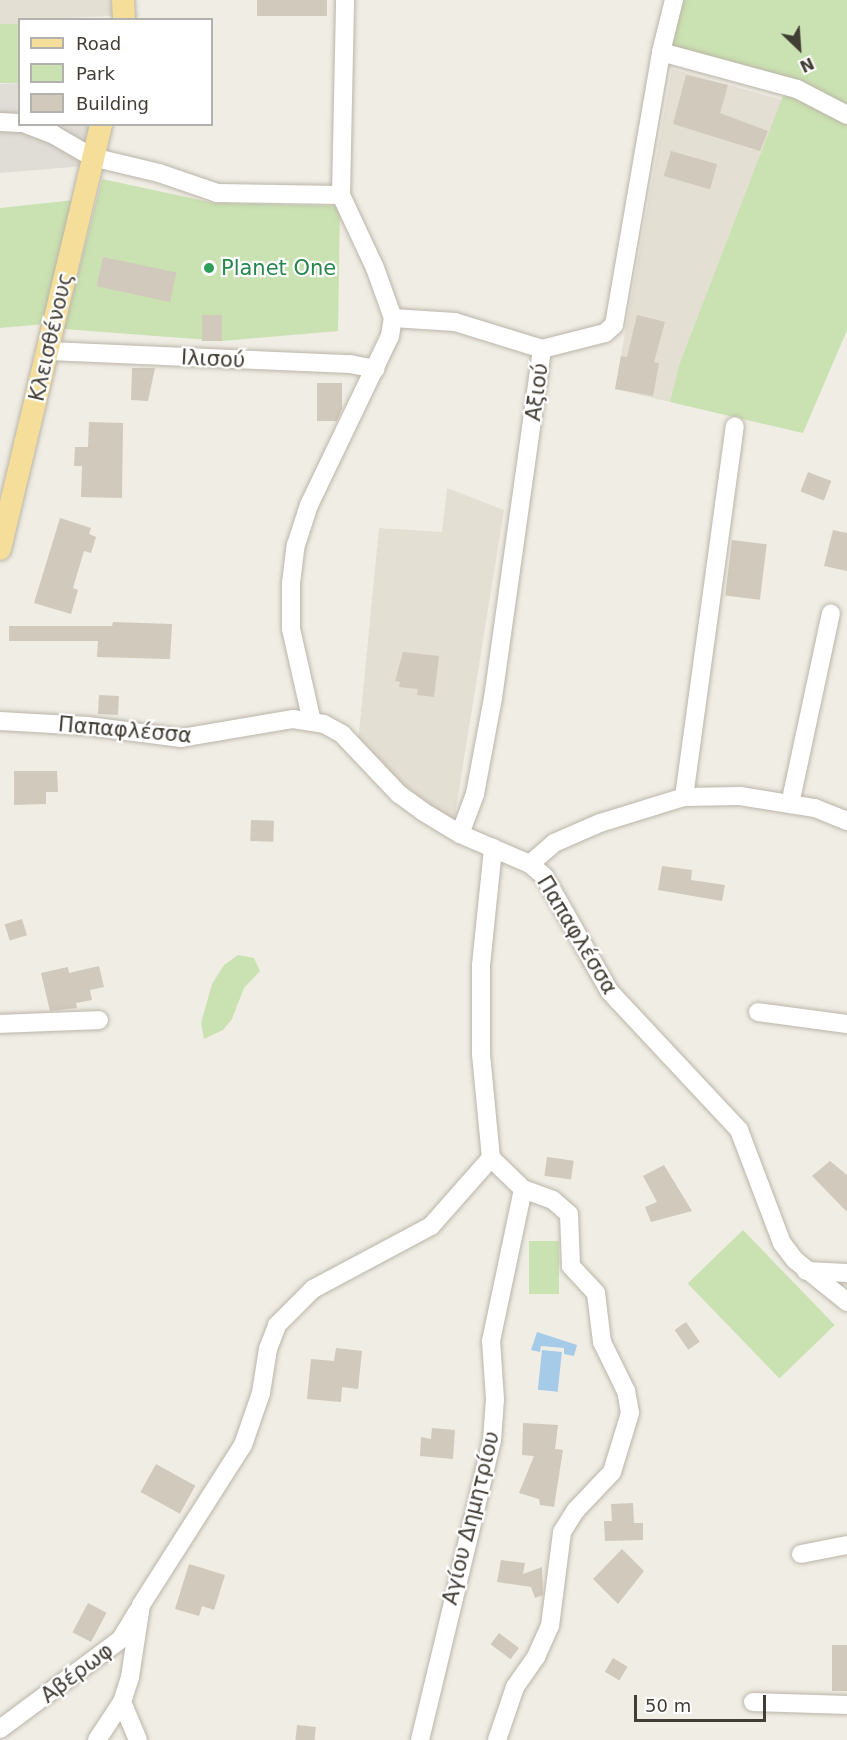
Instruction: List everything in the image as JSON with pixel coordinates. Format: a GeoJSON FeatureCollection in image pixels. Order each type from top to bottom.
{"type":"FeatureCollection","features":[{"type":"Feature","properties":{"kind":"main road"},"geometry":{"type":"LineString","coordinates":[[123,0],[124,18]]}},
{"type":"Feature","properties":{"kind":"main road","name":"Κλεισθένους"},"geometry":{"type":"LineString","coordinates":[[0,549],[49,351],[92,157],[101,126]]}},
{"type":"Feature","properties":{"kind":"street"},"geometry":{"type":"LineString","coordinates":[[312,722],[291,629],[291,584],[296,545],[312,498],[376,369],[390,336],[393,318],[375,268],[341,195],[345,0]]}},
{"type":"Feature","properties":{"kind":"street","name":"Αξιού"},"geometry":{"type":"LineString","coordinates":[[460,834],[475,794],[493,698],[542,349],[605,333],[614,325],[661,52],[674,0]]}},
{"type":"Feature","properties":{"kind":"street"},"geometry":{"type":"LineString","coordinates":[[661,52],[797,89],[847,116]]}},
{"type":"Feature","properties":{"kind":"street"},"geometry":{"type":"LineString","coordinates":[[0,122],[18,123]]}},
{"type":"Feature","properties":{"kind":"street"},"geometry":{"type":"LineString","coordinates":[[31,126],[54,135],[92,157],[159,173],[217,193],[341,195]]}},
{"type":"Feature","properties":{"kind":"street"},"geometry":{"type":"LineString","coordinates":[[393,318],[455,322],[542,349]]}},
{"type":"Feature","properties":{"kind":"street","name":"Ιλισού"},"geometry":{"type":"LineString","coordinates":[[49,351],[350,364],[376,369]]}},
{"type":"Feature","properties":{"kind":"street"},"geometry":{"type":"LineString","coordinates":[[684,797],[735,426]]}},
{"type":"Feature","properties":{"kind":"street"},"geometry":{"type":"LineString","coordinates":[[790,804],[831,612]]}},
{"type":"Feature","properties":{"kind":"street","name":"Παπαφλέσσα"},"geometry":{"type":"LineString","coordinates":[[0,721],[105,727],[181,738],[283,720],[312,722],[342,734],[399,794],[460,834],[530,864],[549,884],[622,1007],[700,1085],[739,1130],[782,1243],[806,1271],[847,1302]]}},
{"type":"Feature","properties":{"kind":"street"},"geometry":{"type":"LineString","coordinates":[[530,864],[554,843],[600,823],[684,797],[721,794],[790,804],[847,821]]}},
{"type":"Feature","properties":{"kind":"street"},"geometry":{"type":"LineString","coordinates":[[493,848],[479,1006],[491,1158],[523,1189],[553,1200],[569,1214],[571,1266],[596,1293],[602,1342],[626,1390],[629,1420],[612,1472],[576,1510],[562,1532],[550,1626],[536,1658],[515,1687],[497,1740]]}},
{"type":"Feature","properties":{"kind":"street"},"geometry":{"type":"LineString","coordinates":[[758,1012],[847,1024]]}},
{"type":"Feature","properties":{"kind":"street"},"geometry":{"type":"LineString","coordinates":[[0,1024],[99,1020]]}},
{"type":"Feature","properties":{"kind":"street","name":"Αβέρωφ"},"geometry":{"type":"LineString","coordinates":[[0,1729],[121,1639],[243,1444],[261,1393],[268,1349],[277,1325],[289,1309],[313,1289],[431,1226],[491,1158]]}},
{"type":"Feature","properties":{"kind":"street","name":"Αγίου Δημητρίου"},"geometry":{"type":"LineString","coordinates":[[420,1740],[492,1440],[495,1399],[491,1341],[523,1189]]}},
{"type":"Feature","properties":{"kind":"street"},"geometry":{"type":"LineString","coordinates":[[806,1271],[847,1273]]}},
{"type":"Feature","properties":{"kind":"street"},"geometry":{"type":"LineString","coordinates":[[801,1554],[847,1545]]}},
{"type":"Feature","properties":{"kind":"street"},"geometry":{"type":"LineString","coordinates":[[98,1740],[122,1702],[137,1646],[141,1605]]}},
{"type":"Feature","properties":{"kind":"street"},"geometry":{"type":"LineString","coordinates":[[122,1702],[138,1740]]}},
{"type":"Feature","properties":{"kind":"street"},"geometry":{"type":"LineString","coordinates":[[753,1702],[847,1705]]}},
{"type":"Feature","properties":{"kind":"shaded area"},"geometry":{"type":"Polygon","coordinates":[[[0,0],[111,0],[112,16],[18,18],[18,24],[0,26],[0,0]]]}},
{"type":"Feature","properties":{"kind":"shaded area"},"geometry":{"type":"Polygon","coordinates":[[[672,69],[782,100],[679,365],[670,402],[615,389],[672,69]]]}},
{"type":"Feature","properties":{"kind":"shaded area"},"geometry":{"type":"Polygon","coordinates":[[[18,83],[18,126],[95,126],[84,166],[0,173],[0,84],[18,83]]]}},
{"type":"Feature","properties":{"kind":"shaded area"},"geometry":{"type":"Polygon","coordinates":[[[447,488],[504,510],[454,821],[419,801],[358,743],[379,528],[442,532],[447,488]]]}},
{"type":"Feature","properties":{"kind":"green space"},"geometry":{"type":"Polygon","coordinates":[[[679,0],[847,0],[847,330],[803,433],[670,402],[679,365],[786,88],[668,53],[679,0]]]}},
{"type":"Feature","properties":{"kind":"green space"},"geometry":{"type":"Polygon","coordinates":[[[0,24],[18,24],[18,83],[0,83],[0,24]]]}},
{"type":"Feature","properties":{"kind":"green space","name":"Planet One"},"geometry":{"type":"Polygon","coordinates":[[[102,179],[214,203],[340,206],[338,331],[222,341],[64,329],[102,179]]]}},
{"type":"Feature","properties":{"kind":"green space"},"geometry":{"type":"Polygon","coordinates":[[[75,200],[45,324],[0,328],[0,208],[75,200]]]}},
{"type":"Feature","properties":{"kind":"green space"},"geometry":{"type":"Polygon","coordinates":[[[238,955],[254,958],[260,971],[244,988],[232,1019],[223,1030],[204,1039],[201,1023],[212,984],[224,965],[238,955]]]}},
{"type":"Feature","properties":{"kind":"green space"},"geometry":{"type":"Polygon","coordinates":[[[743,1230],[835,1325],[779,1378],[688,1283],[743,1230]]]}},
{"type":"Feature","properties":{"kind":"green space"},"geometry":{"type":"Polygon","coordinates":[[[529,1241],[559,1241],[559,1294],[529,1294],[529,1241]]]}},
{"type":"Feature","properties":{"kind":"water"},"geometry":{"type":"Polygon","coordinates":[[[537,1332],[577,1345],[574,1356],[564,1354],[564,1348],[541,1346],[540,1352],[531,1350],[537,1332]]]}},
{"type":"Feature","properties":{"kind":"water"},"geometry":{"type":"Polygon","coordinates":[[[542,1350],[562,1352],[558,1392],[538,1390],[542,1350]]]}},
{"type":"Feature","properties":{"kind":"building"},"geometry":{"type":"Polygon","coordinates":[[[257,0],[327,0],[327,16],[257,16],[257,0]]]}},
{"type":"Feature","properties":{"kind":"building"},"geometry":{"type":"Polygon","coordinates":[[[686,75],[728,85],[720,113],[768,131],[760,151],[673,124],[686,75]]]}},
{"type":"Feature","properties":{"kind":"building"},"geometry":{"type":"Polygon","coordinates":[[[671,151],[717,164],[710,189],[664,176],[671,151]]]}},
{"type":"Feature","properties":{"kind":"building"},"geometry":{"type":"Polygon","coordinates":[[[103,257],[176,273],[170,302],[97,286],[103,257]]]}},
{"type":"Feature","properties":{"kind":"building"},"geometry":{"type":"Polygon","coordinates":[[[202,315],[222,315],[222,341],[202,341],[202,315]]]}},
{"type":"Feature","properties":{"kind":"building"},"geometry":{"type":"Polygon","coordinates":[[[637,315],[665,322],[654,362],[659,363],[653,396],[615,389],[621,356],[627,357],[637,315]]]}},
{"type":"Feature","properties":{"kind":"building"},"geometry":{"type":"Polygon","coordinates":[[[132,368],[155,368],[148,401],[131,400],[132,368]]]}},
{"type":"Feature","properties":{"kind":"building"},"geometry":{"type":"Polygon","coordinates":[[[317,383],[342,383],[342,409],[337,421],[317,421],[317,383]]]}},
{"type":"Feature","properties":{"kind":"building"},"geometry":{"type":"Polygon","coordinates":[[[89,422],[123,423],[122,498],[81,497],[82,466],[74,466],[75,447],[88,447],[89,422]]]}},
{"type":"Feature","properties":{"kind":"building"},"geometry":{"type":"Polygon","coordinates":[[[808,472],[831,481],[824,501],[800,492],[808,472]]]}},
{"type":"Feature","properties":{"kind":"building"},"geometry":{"type":"Polygon","coordinates":[[[60,518],[91,528],[89,534],[96,537],[91,553],[84,551],[73,588],[78,590],[71,614],[34,603],[60,518]]]}},
{"type":"Feature","properties":{"kind":"building"},"geometry":{"type":"Polygon","coordinates":[[[833,530],[847,533],[847,571],[824,566],[833,530]]]}},
{"type":"Feature","properties":{"kind":"building"},"geometry":{"type":"Polygon","coordinates":[[[732,540],[767,544],[760,600],[725,596],[732,540]]]}},
{"type":"Feature","properties":{"kind":"building"},"geometry":{"type":"Polygon","coordinates":[[[113,622],[172,624],[170,659],[97,657],[98,641],[9,641],[9,626],[112,626],[113,622]]]}},
{"type":"Feature","properties":{"kind":"building"},"geometry":{"type":"Polygon","coordinates":[[[403,652],[439,656],[434,697],[417,695],[418,689],[399,687],[400,682],[395,681],[403,652]]]}},
{"type":"Feature","properties":{"kind":"building"},"geometry":{"type":"Polygon","coordinates":[[[99,695],[119,696],[118,715],[98,714],[99,695]]]}},
{"type":"Feature","properties":{"kind":"building"},"geometry":{"type":"Polygon","coordinates":[[[14,771],[57,771],[58,792],[46,792],[46,804],[14,805],[14,771]]]}},
{"type":"Feature","properties":{"kind":"building"},"geometry":{"type":"Polygon","coordinates":[[[251,820],[274,821],[273,842],[250,841],[251,820]]]}},
{"type":"Feature","properties":{"kind":"building"},"geometry":{"type":"Polygon","coordinates":[[[662,866],[692,870],[691,880],[725,885],[722,901],[658,890],[662,866]]]}},
{"type":"Feature","properties":{"kind":"building"},"geometry":{"type":"Polygon","coordinates":[[[22,919],[27,935],[10,941],[5,924],[22,919]]]}},
{"type":"Feature","properties":{"kind":"building"},"geometry":{"type":"Polygon","coordinates":[[[99,966],[104,987],[90,990],[92,1000],[76,1003],[77,1008],[50,1011],[41,973],[68,967],[69,973],[99,966]]]}},
{"type":"Feature","properties":{"kind":"building"},"geometry":{"type":"Polygon","coordinates":[[[547,1157],[574,1161],[571,1180],[544,1176],[547,1157]]]}},
{"type":"Feature","properties":{"kind":"building"},"geometry":{"type":"Polygon","coordinates":[[[830,1161],[847,1175],[847,1212],[812,1176],[830,1161]]]}},
{"type":"Feature","properties":{"kind":"building"},"geometry":{"type":"Polygon","coordinates":[[[664,1165],[692,1211],[651,1222],[645,1207],[657,1202],[643,1176],[664,1165]]]}},
{"type":"Feature","properties":{"kind":"building"},"geometry":{"type":"Polygon","coordinates":[[[686,1322],[700,1342],[688,1350],[675,1330],[686,1322]]]}},
{"type":"Feature","properties":{"kind":"building"},"geometry":{"type":"Polygon","coordinates":[[[336,1348],[362,1351],[358,1389],[342,1387],[341,1402],[307,1399],[311,1359],[334,1361],[336,1348]]]}},
{"type":"Feature","properties":{"kind":"building"},"geometry":{"type":"Polygon","coordinates":[[[523,1423],[558,1425],[555,1449],[563,1450],[554,1507],[540,1505],[539,1499],[519,1493],[534,1456],[522,1455],[523,1423]]]}},
{"type":"Feature","properties":{"kind":"building"},"geometry":{"type":"Polygon","coordinates":[[[432,1428],[455,1430],[453,1459],[420,1456],[421,1437],[431,1439],[432,1428]]]}},
{"type":"Feature","properties":{"kind":"building"},"geometry":{"type":"Polygon","coordinates":[[[156,1464],[195,1486],[180,1514],[140,1492],[156,1464]]]}},
{"type":"Feature","properties":{"kind":"building"},"geometry":{"type":"Polygon","coordinates":[[[633,1503],[634,1523],[643,1523],[643,1540],[605,1541],[604,1521],[612,1521],[611,1504],[633,1503]]]}},
{"type":"Feature","properties":{"kind":"building"},"geometry":{"type":"Polygon","coordinates":[[[622,1549],[644,1571],[618,1604],[593,1579],[622,1549]]]}},
{"type":"Feature","properties":{"kind":"building"},"geometry":{"type":"Polygon","coordinates":[[[501,1560],[525,1563],[523,1574],[542,1567],[543,1595],[535,1598],[531,1587],[497,1582],[501,1560]]]}},
{"type":"Feature","properties":{"kind":"building"},"geometry":{"type":"Polygon","coordinates":[[[189,1564],[225,1575],[214,1610],[202,1606],[199,1616],[175,1609],[189,1564]]]}},
{"type":"Feature","properties":{"kind":"building"},"geometry":{"type":"Polygon","coordinates":[[[88,1603],[107,1613],[91,1642],[73,1632],[88,1603]]]}},
{"type":"Feature","properties":{"kind":"building"},"geometry":{"type":"Polygon","coordinates":[[[499,1633],[519,1648],[511,1659],[491,1644],[499,1633]]]}},
{"type":"Feature","properties":{"kind":"building"},"geometry":{"type":"Polygon","coordinates":[[[832,1645],[847,1645],[847,1691],[832,1691],[832,1645]]]}},
{"type":"Feature","properties":{"kind":"building"},"geometry":{"type":"Polygon","coordinates":[[[613,1658],[628,1667],[619,1680],[605,1672],[613,1658]]]}},
{"type":"Feature","properties":{"kind":"building"},"geometry":{"type":"Polygon","coordinates":[[[297,1725],[316,1727],[315,1740],[295,1740],[297,1725]]]}},
{"type":"Feature","properties":{"kind":"place","name":"Planet One"},"geometry":{"type":"Point","coordinates":[209,268]}}]}
